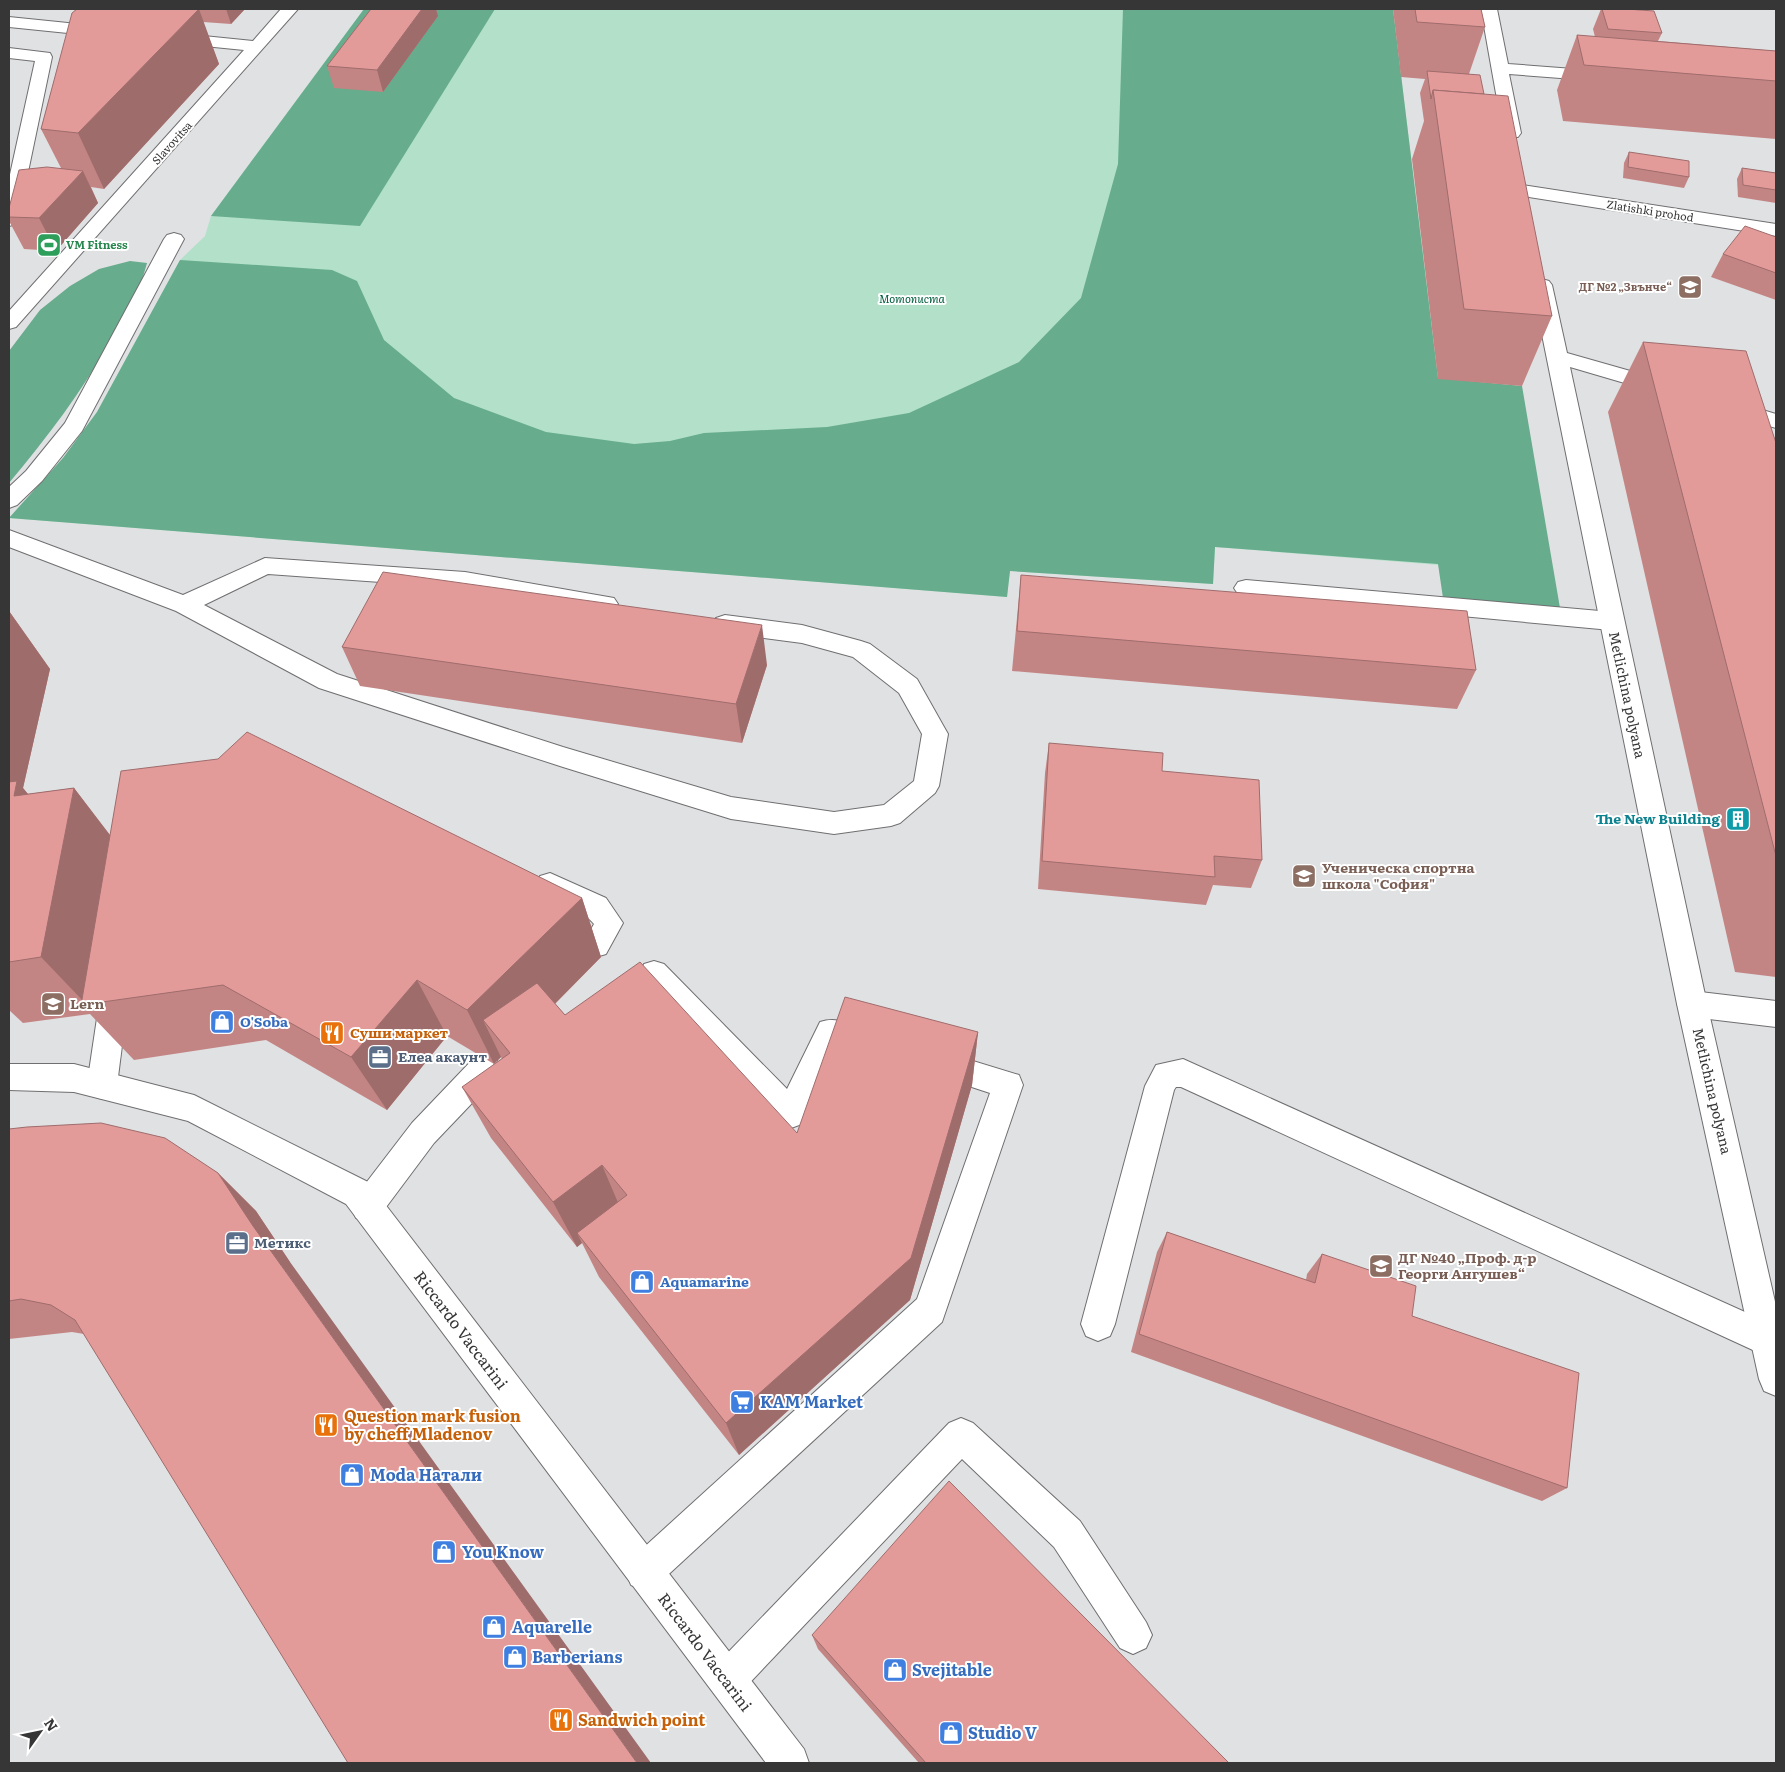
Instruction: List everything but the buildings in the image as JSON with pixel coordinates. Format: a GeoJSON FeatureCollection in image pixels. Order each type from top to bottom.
{"type":"FeatureCollection","features":[{"type":"Feature","properties":{"kind":"street","name":"Slavovitsa"},"geometry":{"type":"LineString","coordinates":[[9,323],[290,9]]}},
{"type":"Feature","properties":{"kind":"street"},"geometry":{"type":"LineString","coordinates":[[1489,9],[1499,68],[1618,77]]}},
{"type":"Feature","properties":{"kind":"street"},"geometry":{"type":"LineString","coordinates":[[9,22],[126,34]]}},
{"type":"Feature","properties":{"kind":"street"},"geometry":{"type":"LineString","coordinates":[[154,36],[258,46]]}},
{"type":"Feature","properties":{"kind":"street"},"geometry":{"type":"LineString","coordinates":[[9,54],[44,57],[9,220]]}},
{"type":"Feature","properties":{"kind":"street","name":"Zlatishki prohod"},"geometry":{"type":"LineString","coordinates":[[1499,68],[1521,181],[1776,230]]}},
{"type":"Feature","properties":{"kind":"street"},"geometry":{"type":"LineString","coordinates":[[9,500],[34,476],[74,426],[174,239]]}},
{"type":"Feature","properties":{"kind":"street","name":"Metlichina polyana"},"geometry":{"type":"LineString","coordinates":[[1536,259],[1692,1004],[1776,1379]]}},
{"type":"Feature","properties":{"kind":"street"},"geometry":{"type":"LineString","coordinates":[[1556,357],[1679,392]]}},
{"type":"Feature","properties":{"kind":"street"},"geometry":{"type":"LineString","coordinates":[[1734,433],[1721,404],[1776,420]]}},
{"type":"Feature","properties":{"kind":"street"},"geometry":{"type":"LineString","coordinates":[[9,538],[184,605],[328,681],[563,757],[731,808],[834,823],[891,815],[926,786],[935,734],[908,686],[861,650],[802,634],[701,620]]}},
{"type":"Feature","properties":{"kind":"street"},"geometry":{"type":"LineString","coordinates":[[184,605],[265,566],[465,580],[633,608]]}},
{"type":"Feature","properties":{"kind":"street"},"geometry":{"type":"LineString","coordinates":[[1246,588],[1611,621]]}},
{"type":"Feature","properties":{"kind":"street"},"geometry":{"type":"LineString","coordinates":[[524,872],[596,906],[609,923],[596,946]]}},
{"type":"Feature","properties":{"kind":"street"},"geometry":{"type":"LineString","coordinates":[[644,1572],[930,1310],[1008,1085],[830,1031],[790,1114],[654,973]]}},
{"type":"Feature","properties":{"kind":"street"},"geometry":{"type":"LineString","coordinates":[[102,1086],[117,975]]}},
{"type":"Feature","properties":{"kind":"street"},"geometry":{"type":"LineString","coordinates":[[1692,1004],[1776,1014]]}},
{"type":"Feature","properties":{"kind":"street"},"geometry":{"type":"LineString","coordinates":[[367,1207],[423,1133],[485,1068]]}},
{"type":"Feature","properties":{"kind":"street"},"geometry":{"type":"LineString","coordinates":[[1098,1324],[1160,1086],[1167,1075],[1184,1073],[1768,1340]]}},
{"type":"Feature","properties":{"kind":"street","name":"Riccardo Vaccarini"},"geometry":{"type":"LineString","coordinates":[[9,1076],[74,1078],[194,1109],[356,1193],[790,1763]]}},
{"type":"Feature","properties":{"kind":"street"},"geometry":{"type":"LineString","coordinates":[[727,1680],[961,1435],[1067,1534],[1133,1635]]}},
{"type":"Feature","properties":{"kind":"green space","name":"Мотописта"},"geometry":{"type":"Polygon","coordinates":[[[364,9],[1393,9],[1438,378],[1439,565],[1215,547],[1213,584],[1010,571],[1007,597],[9,518],[63,458],[97,412],[180,260],[205,236],[211,216],[364,9]]]}},
{"type":"Feature","properties":{"kind":"green space"},"geometry":{"type":"Polygon","coordinates":[[[364,9],[495,9],[360,226],[211,216],[364,9]]]}},
{"type":"Feature","properties":{"kind":"green space"},"geometry":{"type":"Polygon","coordinates":[[[1123,9],[1393,9],[1438,378],[1522,386],[1560,608],[1443,598],[1438,564],[1215,547],[1213,584],[1010,571],[1007,597],[9,518],[63,458],[97,412],[180,260],[332,270],[357,281],[384,340],[454,398],[546,432],[634,444],[670,441],[704,433],[827,427],[909,413],[1019,362],[1081,298],[1118,164],[1123,9]]]}},
{"type":"Feature","properties":{"kind":"green space"},"geometry":{"type":"Polygon","coordinates":[[[130,261],[147,263],[137,293],[122,321],[76,396],[9,483],[9,351],[40,310],[70,286],[99,269],[130,261]]]}},
{"type":"Feature","properties":{"kind":"place","name":"VM Fitness"},"geometry":{"type":"Point","coordinates":[49,245]}},
{"type":"Feature","properties":{"kind":"place","name":"ДГ №2 „Звънче“"},"geometry":{"type":"Point","coordinates":[1690,287]}},
{"type":"Feature","properties":{"kind":"place","name":"The New Building"},"geometry":{"type":"Point","coordinates":[1738,819]}},
{"type":"Feature","properties":{"kind":"place","name":"Ученическа спортна школа \"София\""},"geometry":{"type":"Point","coordinates":[1304,876]}},
{"type":"Feature","properties":{"kind":"place","name":"Lern"},"geometry":{"type":"Point","coordinates":[53,1004]}},
{"type":"Feature","properties":{"kind":"place","name":"O'Soba"},"geometry":{"type":"Point","coordinates":[222,1022]}},
{"type":"Feature","properties":{"kind":"place","name":"Суши маркет"},"geometry":{"type":"Point","coordinates":[332,1033]}},
{"type":"Feature","properties":{"kind":"place","name":"Елеа акаунт"},"geometry":{"type":"Point","coordinates":[380,1057]}},
{"type":"Feature","properties":{"kind":"place","name":"Метикс"},"geometry":{"type":"Point","coordinates":[237,1243]}},
{"type":"Feature","properties":{"kind":"place","name":"ДГ №40 „Проф. д-р Георги Ангушев“"},"geometry":{"type":"Point","coordinates":[1381,1266]}},
{"type":"Feature","properties":{"kind":"place","name":"Aquamarine"},"geometry":{"type":"Point","coordinates":[642,1282]}},
{"type":"Feature","properties":{"kind":"place","name":"KAM Market"},"geometry":{"type":"Point","coordinates":[742,1402]}},
{"type":"Feature","properties":{"kind":"place","name":"Question mark fusion by cheff Mladenov"},"geometry":{"type":"Point","coordinates":[326,1425]}},
{"type":"Feature","properties":{"kind":"place","name":"Moda Натали"},"geometry":{"type":"Point","coordinates":[352,1475]}},
{"type":"Feature","properties":{"kind":"place","name":"You Know"},"geometry":{"type":"Point","coordinates":[444,1552]}},
{"type":"Feature","properties":{"kind":"place","name":"Aquarelle"},"geometry":{"type":"Point","coordinates":[494,1627]}},
{"type":"Feature","properties":{"kind":"place","name":"Barberians"},"geometry":{"type":"Point","coordinates":[515,1657]}},
{"type":"Feature","properties":{"kind":"place","name":"Svejitable"},"geometry":{"type":"Point","coordinates":[895,1670]}},
{"type":"Feature","properties":{"kind":"place","name":"Sandwich point"},"geometry":{"type":"Point","coordinates":[561,1720]}},
{"type":"Feature","properties":{"kind":"place","name":"Studio V"},"geometry":{"type":"Point","coordinates":[951,1733]}}]}
